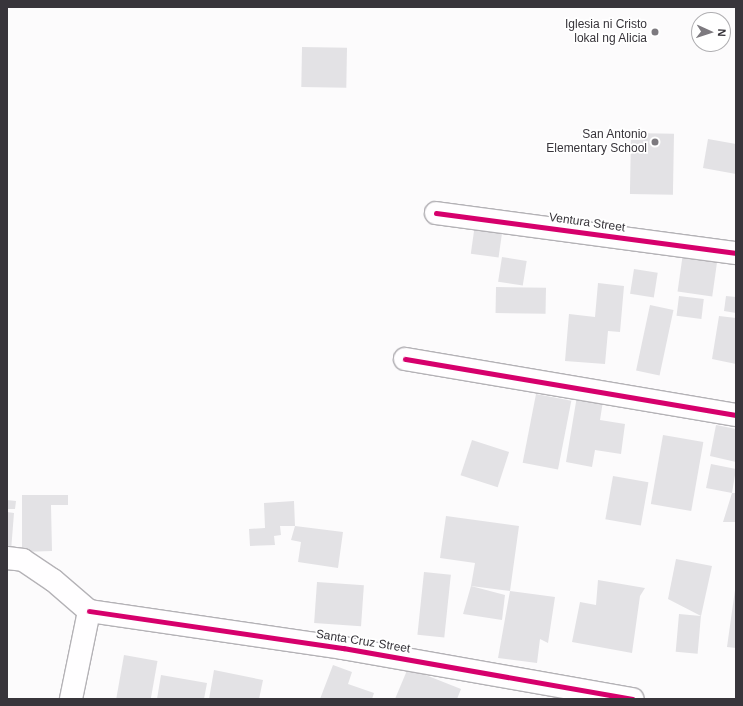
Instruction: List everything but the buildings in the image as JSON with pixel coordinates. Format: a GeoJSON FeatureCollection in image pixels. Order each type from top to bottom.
{"type":"FeatureCollection","features":[{"type":"Feature","properties":{"kind":"street","name":"Ventura Street"},"geometry":{"type":"LineString","coordinates":[[436,212],[736,253]]}},
{"type":"Feature","properties":{"kind":"street"},"geometry":{"type":"LineString","coordinates":[[404,359],[736,415]]}},
{"type":"Feature","properties":{"kind":"street"},"geometry":{"type":"LineString","coordinates":[[7,558],[23,560],[47,576],[89,611],[71,699]]}},
{"type":"Feature","properties":{"kind":"street","name":"Santa Cruz Street"},"geometry":{"type":"LineString","coordinates":[[89,611],[343,648],[633,699]]}},
{"type":"Feature","properties":{"kind":"cycle path"},"geometry":{"type":"LineString","coordinates":[[436,213],[736,253]]}},
{"type":"Feature","properties":{"kind":"cycle path"},"geometry":{"type":"LineString","coordinates":[[405,359],[736,415]]}},
{"type":"Feature","properties":{"kind":"cycle path"},"geometry":{"type":"LineString","coordinates":[[89,611],[343,648],[633,699]]}},
{"type":"Feature","properties":{"kind":"place","name":"Iglesia ni Cristo lokal ng Alicia"},"geometry":{"type":"Point","coordinates":[655,32]}},
{"type":"Feature","properties":{"kind":"place","name":"San Antonio Elementary School"},"geometry":{"type":"Point","coordinates":[655,142]}}]}
